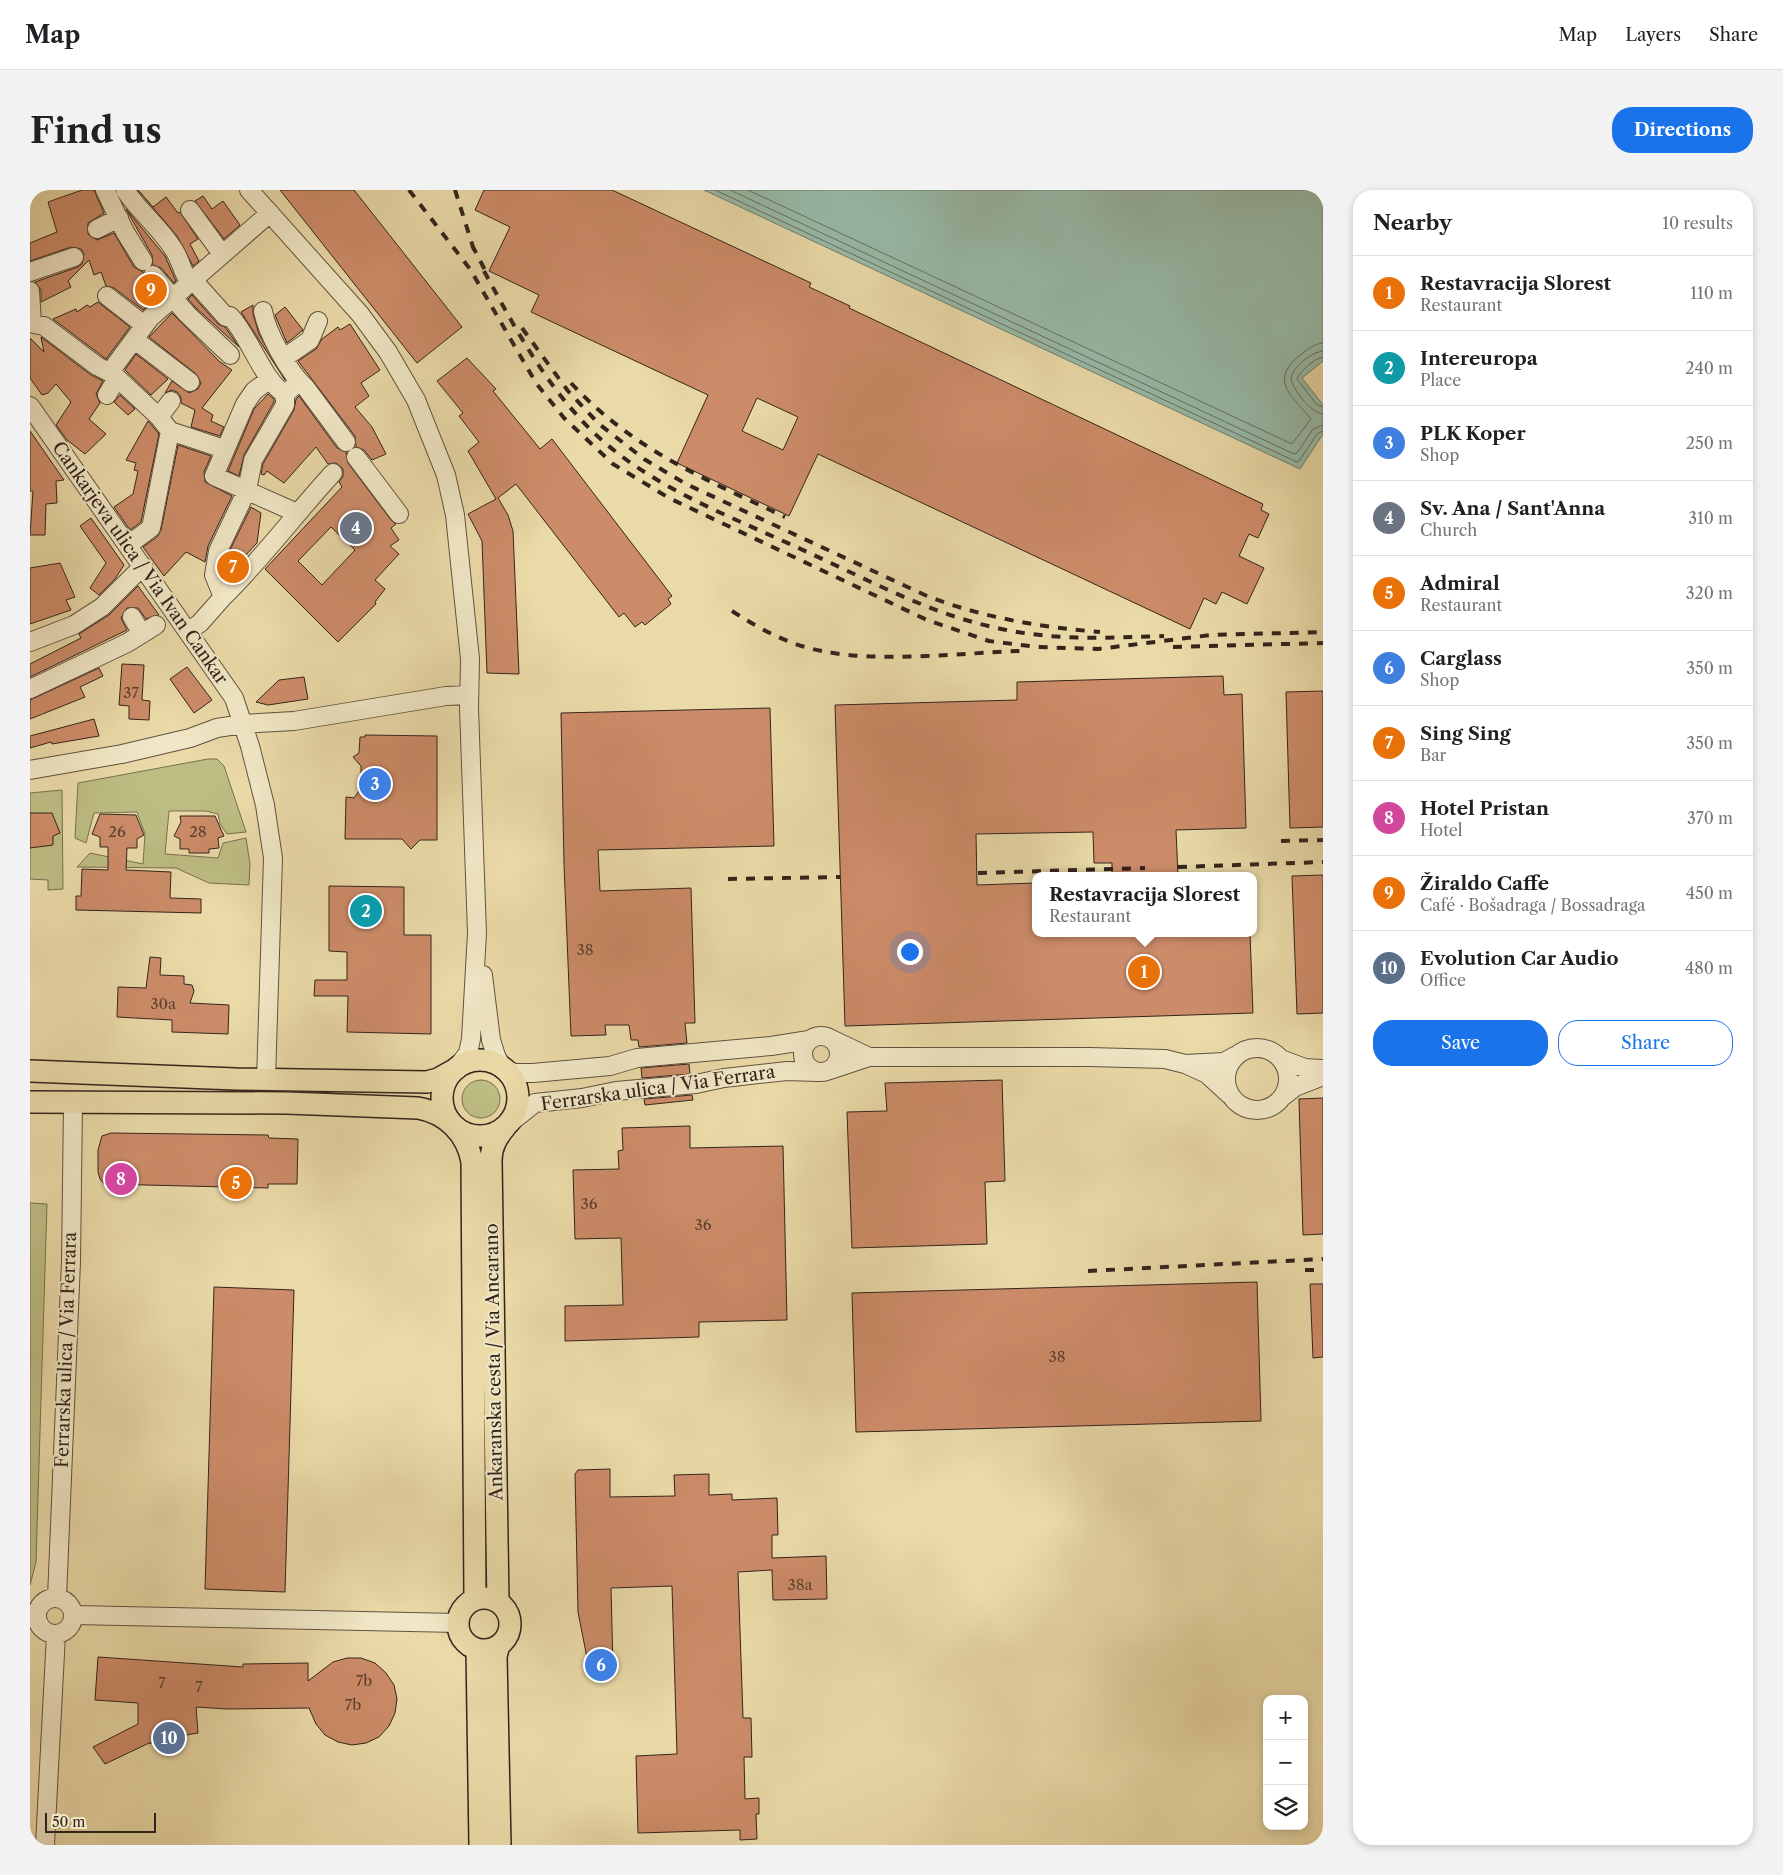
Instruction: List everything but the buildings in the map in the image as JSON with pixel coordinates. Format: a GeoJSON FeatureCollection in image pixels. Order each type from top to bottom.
{"type":"FeatureCollection","features":[{"type":"Feature","properties":{"kind":"main road"},"geometry":{"type":"LineString","coordinates":[[30,1102],[287,1103],[418,1108],[437,1113],[454,1125],[469,1135],[482,1136],[494,1134],[506,1126],[513,1118],[518,1106],[518,1093],[515,1081],[502,1067],[491,1062],[478,1060],[460,1065],[456,1069],[444,1084],[442,1096],[443,1109],[454,1125]]}},
{"type":"Feature","properties":{"kind":"main road"},"geometry":{"type":"LineString","coordinates":[[30,1071],[266,1080],[427,1082],[438,1079],[456,1069]]}},
{"type":"Feature","properties":{"kind":"main road","name":"Ankaranska cesta / Via Ancarano"},"geometry":{"type":"LineString","coordinates":[[454,1125],[470,1147],[472,1162],[476,1599]]}},
{"type":"Feature","properties":{"kind":"main road","name":"Ankaranska cesta / Via Ancarano"},"geometry":{"type":"LineString","coordinates":[[498,1602],[491,1151],[496,1139],[506,1126]]}},
{"type":"Feature","properties":{"kind":"main road"},"geometry":{"type":"LineString","coordinates":[[490,1598],[498,1602],[507,1611],[510,1624],[507,1636],[492,1649],[477,1649],[471,1646],[461,1636],[458,1623],[461,1611],[476,1599],[490,1598]]}},
{"type":"Feature","properties":{"kind":"main road"},"geometry":{"type":"LineString","coordinates":[[498,1645],[496,1656],[500,1845]]}},
{"type":"Feature","properties":{"kind":"main road"},"geometry":{"type":"LineString","coordinates":[[477,1649],[480,1845]]}},
{"type":"Feature","properties":{"kind":"street"},"geometry":{"type":"LineString","coordinates":[[105,190],[125,232],[148,268],[172,297],[230,355]]}},
{"type":"Feature","properties":{"kind":"street"},"geometry":{"type":"LineString","coordinates":[[125,190],[142,214],[160,230],[176,252],[187,278],[193,280],[226,317],[230,316],[239,325],[277,390],[285,394]]}},
{"type":"Feature","properties":{"kind":"street"},"geometry":{"type":"LineString","coordinates":[[249,190],[360,314],[375,334],[399,369],[428,426],[446,476],[455,515],[470,659],[469,695],[477,933],[471,1039],[468,1052],[456,1069]]}},
{"type":"Feature","properties":{"kind":"street"},"geometry":{"type":"LineString","coordinates":[[190,210],[222,254]]}},
{"type":"Feature","properties":{"kind":"street"},"geometry":{"type":"LineString","coordinates":[[107,395],[114,375],[140,332],[172,297],[270,213]]}},
{"type":"Feature","properties":{"kind":"street"},"geometry":{"type":"LineString","coordinates":[[97,229],[119,218]]}},
{"type":"Feature","properties":{"kind":"street"},"geometry":{"type":"LineString","coordinates":[[30,272],[74,257]]}},
{"type":"Feature","properties":{"kind":"street"},"geometry":{"type":"LineString","coordinates":[[30,291],[31,323],[44,326],[97,366],[114,375],[164,424],[224,449]]}},
{"type":"Feature","properties":{"kind":"street"},"geometry":{"type":"LineString","coordinates":[[107,296],[190,382]]}},
{"type":"Feature","properties":{"kind":"street"},"geometry":{"type":"LineString","coordinates":[[264,311],[265,322],[299,382],[312,394],[399,514]]}},
{"type":"Feature","properties":{"kind":"street"},"geometry":{"type":"LineString","coordinates":[[284,358],[310,340],[318,321]]}},
{"type":"Feature","properties":{"kind":"street"},"geometry":{"type":"LineString","coordinates":[[270,379],[254,392],[245,404],[214,476],[297,512]]}},
{"type":"Feature","properties":{"kind":"street"},"geometry":{"type":"LineString","coordinates":[[224,597],[214,575],[215,563],[221,542],[247,490],[253,460],[285,405],[285,394],[299,382]]}},
{"type":"Feature","properties":{"kind":"street"},"geometry":{"type":"LineString","coordinates":[[128,545],[151,528],[164,424],[171,401]]}},
{"type":"Feature","properties":{"kind":"street","name":"Cankarjeva ulica / Via Ivan Cankar"},"geometry":{"type":"LineString","coordinates":[[30,406],[234,698],[265,805],[273,858],[266,1080]]}},
{"type":"Feature","properties":{"kind":"street"},"geometry":{"type":"LineString","coordinates":[[189,632],[200,623],[244,576],[297,512],[333,473]]}},
{"type":"Feature","properties":{"kind":"street"},"geometry":{"type":"LineString","coordinates":[[30,642],[74,625],[102,607],[143,566]]}},
{"type":"Feature","properties":{"kind":"street"},"geometry":{"type":"LineString","coordinates":[[30,689],[93,659],[149,629],[132,617]]}},
{"type":"Feature","properties":{"kind":"street"},"geometry":{"type":"LineString","coordinates":[[30,770],[122,754],[190,738],[218,728],[294,720],[446,696],[469,695]]}},
{"type":"Feature","properties":{"kind":"street"},"geometry":{"type":"LineString","coordinates":[[477,933],[491,1040],[502,1067]]}},
{"type":"Feature","properties":{"kind":"street"},"geometry":{"type":"LineString","coordinates":[[869,1057],[820,1035],[808,1040],[803,1050],[804,1062],[807,1066],[824,1071],[869,1057],[1165,1059],[1185,1064],[1207,1074],[1237,1103],[1256,1110],[1266,1109],[1295,1087],[1323,1076]]}},
{"type":"Feature","properties":{"kind":"street"},"geometry":{"type":"LineString","coordinates":[[824,1071],[834,1066],[839,1055],[836,1043],[831,1039]]}},
{"type":"Feature","properties":{"kind":"street","name":"Ferrarska ulica / Via Ferrara"},"geometry":{"type":"LineString","coordinates":[[502,1067],[514,1073],[533,1073],[610,1066],[636,1058],[771,1046],[808,1040]]}},
{"type":"Feature","properties":{"kind":"street"},"geometry":{"type":"LineString","coordinates":[[1185,1064],[1224,1062],[1253,1047],[1273,1052],[1281,1059],[1305,1068],[1323,1069]]}},
{"type":"Feature","properties":{"kind":"street"},"geometry":{"type":"LineString","coordinates":[[1230,1095],[1226,1085],[1226,1075],[1229,1065],[1235,1056]]}},
{"type":"Feature","properties":{"kind":"street"},"geometry":{"type":"LineString","coordinates":[[1281,1059],[1288,1078],[1287,1088],[1282,1097]]}},
{"type":"Feature","properties":{"kind":"street","name":"Ferrarska ulica / Via Ferrara"},"geometry":{"type":"LineString","coordinates":[[506,1126],[535,1103],[582,1098],[616,1091],[696,1084],[724,1078],[787,1071],[824,1071]]}},
{"type":"Feature","properties":{"kind":"street","name":"Ferrarska ulica / Via Ferrara"},"geometry":{"type":"LineString","coordinates":[[58,1598],[71,1261],[73,1103]]}},
{"type":"Feature","properties":{"kind":"street"},"geometry":{"type":"LineString","coordinates":[[51,1598],[58,1598],[68,1603],[73,1615],[70,1626],[56,1634],[45,1631],[40,1627],[33,1615],[41,1604],[51,1598]]}},
{"type":"Feature","properties":{"kind":"street"},"geometry":{"type":"LineString","coordinates":[[73,1615],[458,1623]]}},
{"type":"Feature","properties":{"kind":"street"},"geometry":{"type":"LineString","coordinates":[[46,1845],[56,1634]]}},
{"type":"Feature","properties":{"kind":"green space"},"geometry":{"type":"Polygon","coordinates":[[[208,759],[217,759],[224,766],[246,832],[227,834],[220,824],[218,814],[206,811],[169,811],[165,854],[218,858],[223,843],[246,838],[250,864],[249,885],[209,883],[176,868],[77,867],[90,853],[143,864],[145,834],[137,812],[94,813],[86,843],[75,838],[78,783],[208,759]]]}},
{"type":"Feature","properties":{"kind":"green space"},"geometry":{"type":"Polygon","coordinates":[[[62,790],[63,889],[48,890],[48,880],[30,879],[30,793],[62,790]]]}},
{"type":"Feature","properties":{"kind":"green space"},"geometry":{"type":"Polygon","coordinates":[[[481,1080],[488,1081],[494,1086],[499,1092],[499,1106],[494,1112],[488,1117],[481,1118],[474,1117],[468,1112],[463,1106],[462,1099],[463,1092],[468,1086],[474,1081],[481,1080]]]}},
{"type":"Feature","properties":{"kind":"green space"},"geometry":{"type":"Polygon","coordinates":[[[30,1203],[47,1204],[36,1562],[30,1585],[30,1203]]]}},
{"type":"Feature","properties":{"kind":"water"},"geometry":{"type":"Polygon","coordinates":[[[704,190],[1323,190],[1323,361],[1302,378],[1323,405],[1323,434],[1300,469],[704,190]]]}},
{"type":"Feature","properties":{"kind":"railway"},"geometry":{"type":"LineString","coordinates":[[409,190],[470,269],[536,383],[564,418],[613,464],[669,498],[927,620],[989,641],[1037,647],[1098,649],[1211,635],[1323,632]]}},
{"type":"Feature","properties":{"kind":"railway"},"geometry":{"type":"LineString","coordinates":[[455,190],[474,250]]}},
{"type":"Feature","properties":{"kind":"railway"},"geometry":{"type":"LineString","coordinates":[[472,245],[488,276]]}},
{"type":"Feature","properties":{"kind":"railway"},"geometry":{"type":"LineString","coordinates":[[484,271],[532,354],[574,412],[591,430],[639,469],[693,500],[900,595],[972,622],[1018,632],[1060,637],[1164,636]]}},
{"type":"Feature","properties":{"kind":"railway"},"geometry":{"type":"LineString","coordinates":[[522,328],[568,391],[599,424],[644,459],[686,484],[948,604],[1012,620],[1100,632]]}},
{"type":"Feature","properties":{"kind":"railway"},"geometry":{"type":"LineString","coordinates":[[571,383],[619,427],[645,445],[698,476],[785,517]]}},
{"type":"Feature","properties":{"kind":"railway"},"geometry":{"type":"LineString","coordinates":[[732,611],[764,630],[798,645],[845,655],[894,657],[1020,651]]}},
{"type":"Feature","properties":{"kind":"railway"},"geometry":{"type":"LineString","coordinates":[[1173,647],[1323,643]]}},
{"type":"Feature","properties":{"kind":"railway"},"geometry":{"type":"LineString","coordinates":[[1281,841],[1323,840]]}},
{"type":"Feature","properties":{"kind":"railway"},"geometry":{"type":"LineString","coordinates":[[1178,867],[1323,862]]}},
{"type":"Feature","properties":{"kind":"railway"},"geometry":{"type":"LineString","coordinates":[[978,873],[1145,868]]}},
{"type":"Feature","properties":{"kind":"railway"},"geometry":{"type":"LineString","coordinates":[[728,879],[840,877]]}},
{"type":"Feature","properties":{"kind":"railway"},"geometry":{"type":"LineString","coordinates":[[1088,1271],[1323,1259]]}},
{"type":"Feature","properties":{"kind":"railway"},"geometry":{"type":"LineString","coordinates":[[1305,1270],[1323,1270]]}},
{"type":"Feature","properties":{"kind":"place","name":"Žiraldo Caffe"},"geometry":{"type":"Point","coordinates":[151,290]}},
{"type":"Feature","properties":{"kind":"place","name":"Sv. Ana / Sant'Anna"},"geometry":{"type":"Point","coordinates":[356,528]}},
{"type":"Feature","properties":{"kind":"place","name":"Sing Sing"},"geometry":{"type":"Point","coordinates":[233,567]}},
{"type":"Feature","properties":{"kind":"place","name":"PLK Koper"},"geometry":{"type":"Point","coordinates":[375,784]}},
{"type":"Feature","properties":{"kind":"place","name":"Intereuropa"},"geometry":{"type":"Point","coordinates":[366,911]}},
{"type":"Feature","properties":{"kind":"place","name":"Restavracija Slorest"},"geometry":{"type":"Point","coordinates":[1144,972]}},
{"type":"Feature","properties":{"kind":"place","name":"Hotel Pristan"},"geometry":{"type":"Point","coordinates":[121,1179]}},
{"type":"Feature","properties":{"kind":"place","name":"Admiral"},"geometry":{"type":"Point","coordinates":[236,1183]}},
{"type":"Feature","properties":{"kind":"place","name":"Carglass"},"geometry":{"type":"Point","coordinates":[601,1665]}},
{"type":"Feature","properties":{"kind":"place","name":"Evolution Car Audio"},"geometry":{"type":"Point","coordinates":[169,1738]}}]}
